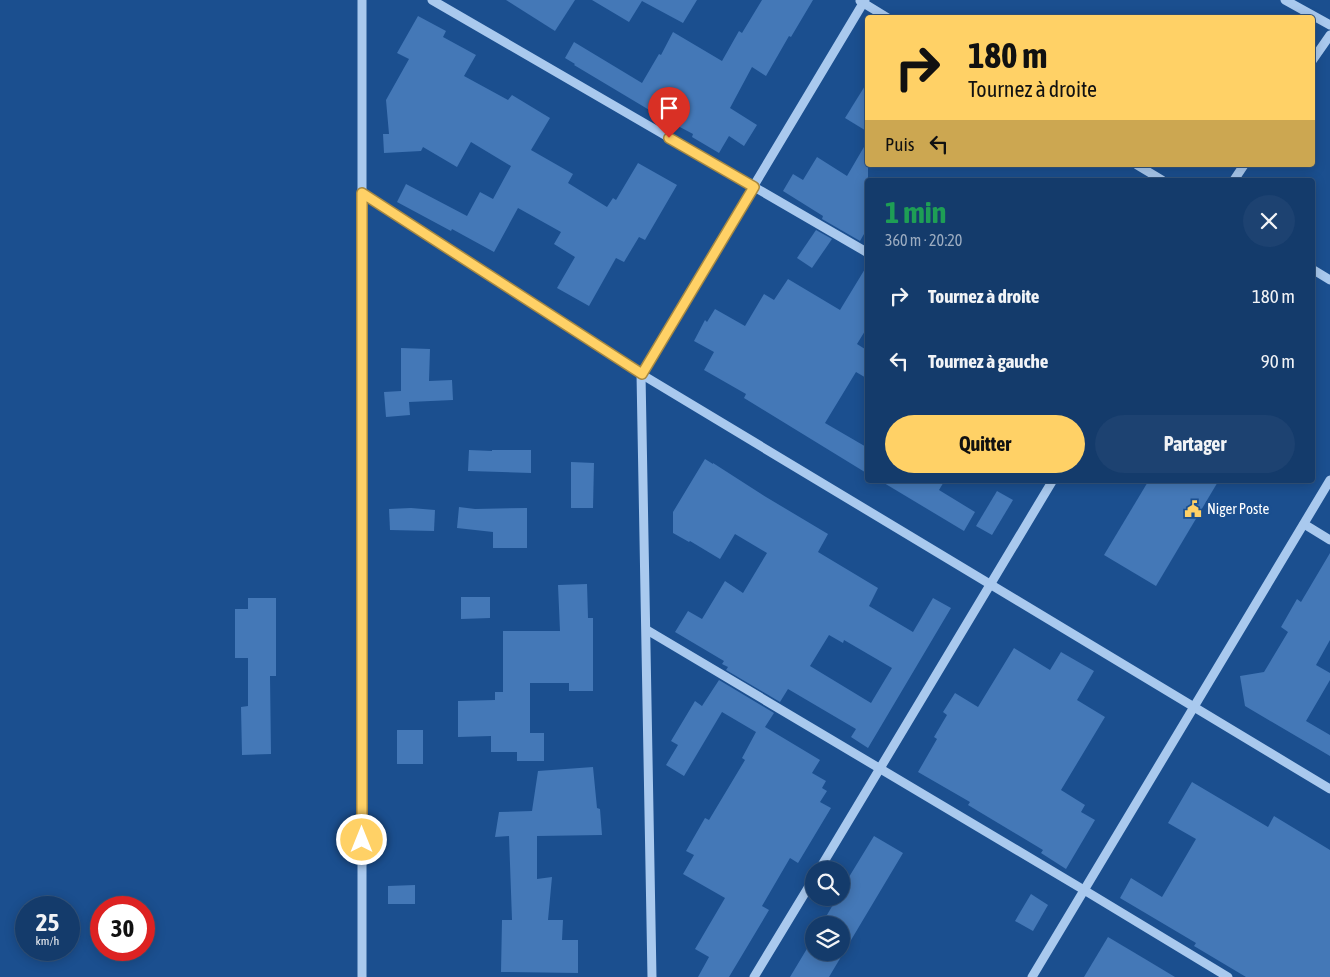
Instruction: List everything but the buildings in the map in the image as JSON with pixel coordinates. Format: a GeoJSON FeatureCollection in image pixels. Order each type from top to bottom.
{"type":"FeatureCollection","features":[{"type":"Feature","properties":{"kind":"street"},"geometry":{"type":"LineString","coordinates":[[362,0],[362,977]]}},
{"type":"Feature","properties":{"kind":"street"},"geometry":{"type":"LineString","coordinates":[[432,0],[865,251]]}},
{"type":"Feature","properties":{"kind":"street"},"geometry":{"type":"LineString","coordinates":[[1285,0],[1312,15]]}},
{"type":"Feature","properties":{"kind":"street"},"geometry":{"type":"LineString","coordinates":[[652,977],[642,374],[862,1],[883,15]]}},
{"type":"Feature","properties":{"kind":"street"},"geometry":{"type":"LineString","coordinates":[[1315,17],[1330,25]]}},
{"type":"Feature","properties":{"kind":"street"},"geometry":{"type":"LineString","coordinates":[[1315,57],[1330,35]]}},
{"type":"Feature","properties":{"kind":"street"},"geometry":{"type":"LineString","coordinates":[[1140,167],[1159,178]]}},
{"type":"Feature","properties":{"kind":"street"},"geometry":{"type":"LineString","coordinates":[[1235,178],[1243,167]]}},
{"type":"Feature","properties":{"kind":"street"},"geometry":{"type":"LineString","coordinates":[[362,193],[642,374],[1330,789]]}},
{"type":"Feature","properties":{"kind":"street"},"geometry":{"type":"LineString","coordinates":[[1315,271],[1330,280]]}},
{"type":"Feature","properties":{"kind":"street"},"geometry":{"type":"LineString","coordinates":[[1032,977],[1330,480]]}},
{"type":"Feature","properties":{"kind":"street"},"geometry":{"type":"LineString","coordinates":[[823,861],[1050,483]]}},
{"type":"Feature","properties":{"kind":"street"},"geometry":{"type":"LineString","coordinates":[[1304,524],[1330,540]]}},
{"type":"Feature","properties":{"kind":"street"},"geometry":{"type":"LineString","coordinates":[[646,630],[1228,977]]}},
{"type":"Feature","properties":{"kind":"street"},"geometry":{"type":"LineString","coordinates":[[754,977],[805,893]]}},
{"type":"Feature","properties":{"kind":"place","name":"Niger Poste"},"geometry":{"type":"Point","coordinates":[1193,509]}},
{"type":"Feature","properties":{"kind":"route"},"geometry":{"type":"LineString","coordinates":[[362,840],[362,193],[642,374],[754,187],[669,138]]}}]}
